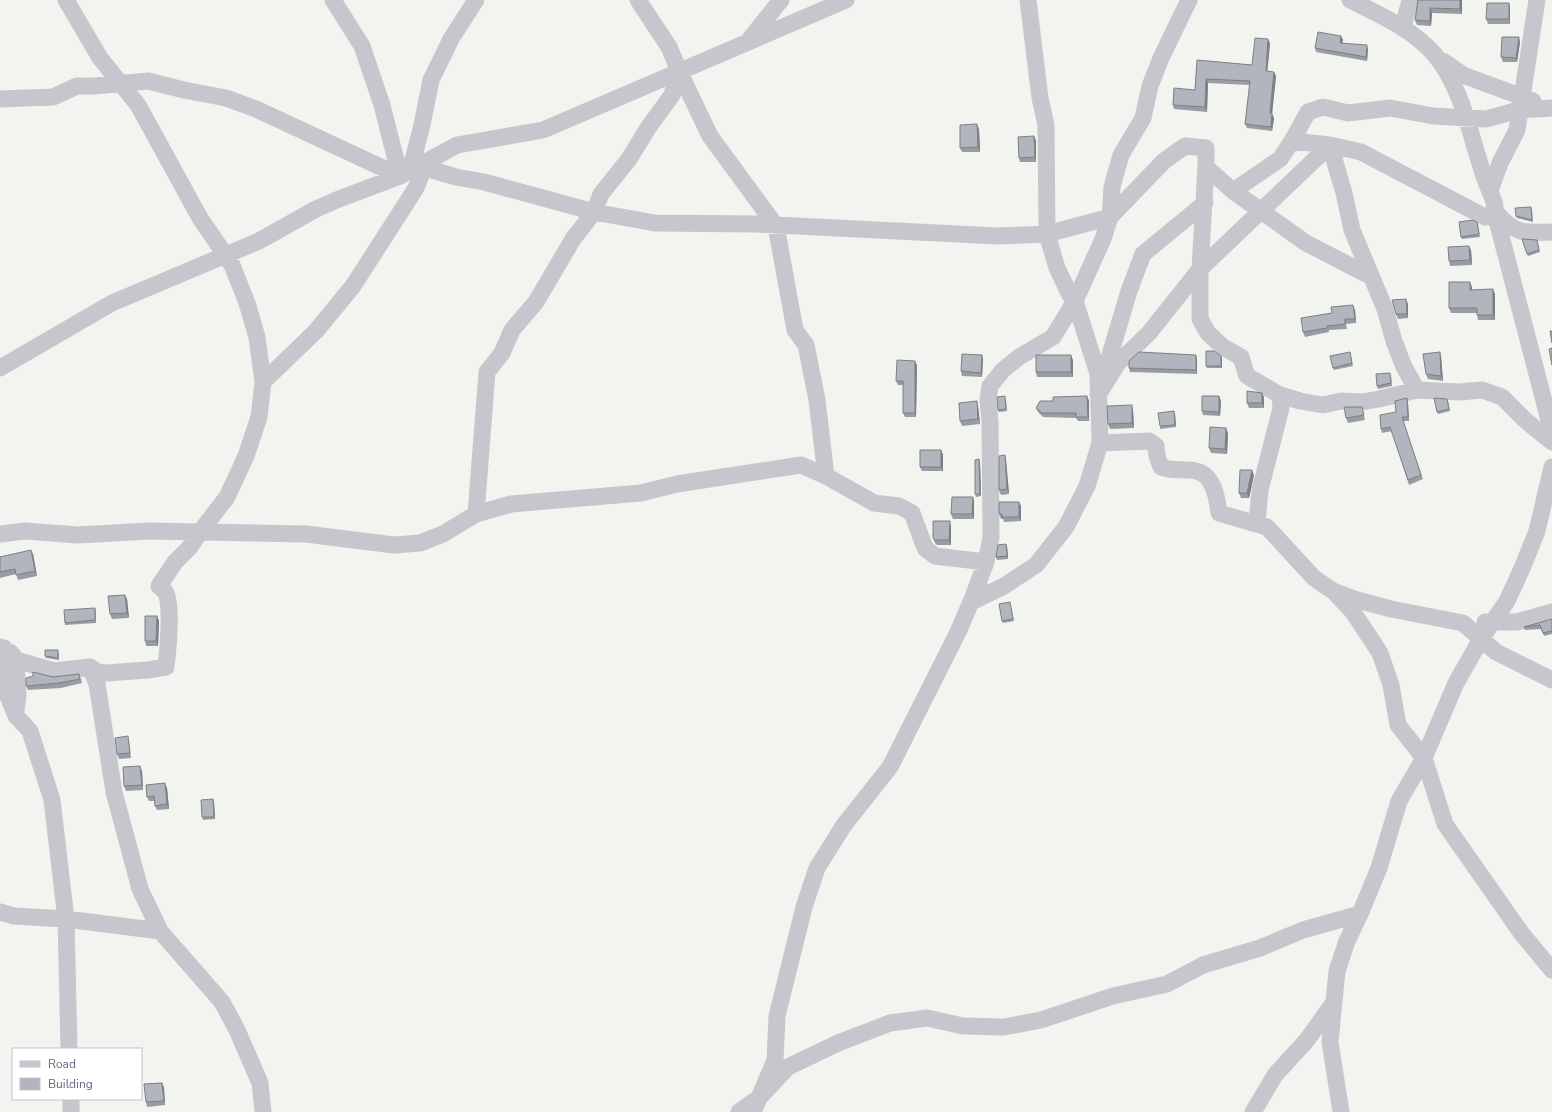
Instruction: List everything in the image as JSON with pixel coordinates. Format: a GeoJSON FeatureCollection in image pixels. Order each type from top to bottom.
{"type":"FeatureCollection","features":[{"type":"Feature","properties":{"kind":"street"},"geometry":{"type":"LineString","coordinates":[[66,0],[100,58],[138,105],[200,218],[232,265],[247,303],[257,337],[264,382],[259,417],[246,456],[227,497],[190,547],[175,562],[159,586],[166,593],[168,611],[169,636],[166,667],[141,671],[106,673],[97,672],[90,667],[54,671],[7,652],[5,689],[16,716],[30,731],[52,800],[66,919],[69,1048]]}},
{"type":"Feature","properties":{"kind":"street"},"geometry":{"type":"LineString","coordinates":[[333,0],[362,46],[382,105],[400,176]]}},
{"type":"Feature","properties":{"kind":"street"},"geometry":{"type":"LineString","coordinates":[[400,176],[413,160],[431,80],[451,39],[476,0]]}},
{"type":"Feature","properties":{"kind":"street"},"geometry":{"type":"LineString","coordinates":[[638,0],[669,46],[679,72],[710,136],[776,226],[795,330],[806,345],[817,400],[826,476]]}},
{"type":"Feature","properties":{"kind":"street"},"geometry":{"type":"LineString","coordinates":[[747,42],[781,0]]}},
{"type":"Feature","properties":{"kind":"street"},"geometry":{"type":"LineString","coordinates":[[0,368],[112,303],[265,238],[322,207],[400,176],[457,146],[543,130],[846,0]]}},
{"type":"Feature","properties":{"kind":"street"},"geometry":{"type":"LineString","coordinates":[[971,602],[1004,586],[1036,565],[1066,527],[1087,486],[1100,443],[1098,374],[1075,300],[1070,295],[1057,268],[1046,234],[1046,125],[1028,0]]}},
{"type":"Feature","properties":{"kind":"street"},"geometry":{"type":"LineString","coordinates":[[757,1105],[775,1060],[777,1016],[804,907],[817,868],[844,825],[890,766],[971,602],[986,562],[991,537],[990,422],[988,400],[990,386],[1003,370],[1013,361],[1054,337],[1075,300],[1103,239],[1110,217],[1112,187],[1121,155],[1144,118],[1150,86],[1161,58],[1189,0]]}},
{"type":"Feature","properties":{"kind":"street"},"geometry":{"type":"LineString","coordinates":[[1350,0],[1402,27],[1463,76],[1521,104],[1551,108]]}},
{"type":"Feature","properties":{"kind":"street"},"geometry":{"type":"LineString","coordinates":[[1402,27],[1410,0]]}},
{"type":"Feature","properties":{"kind":"street"},"geometry":{"type":"LineString","coordinates":[[1490,191],[1500,163],[1517,130],[1537,0]]}},
{"type":"Feature","properties":{"kind":"street"},"geometry":{"type":"LineString","coordinates":[[1434,54],[1451,79],[1467,118],[1482,170],[1495,206],[1494,209],[1552,432]]}},
{"type":"Feature","properties":{"kind":"street"},"geometry":{"type":"LineString","coordinates":[[476,514],[487,372],[502,353],[512,330],[536,302],[572,239],[594,212],[601,194],[629,159],[648,128],[672,95],[679,72]]}},
{"type":"Feature","properties":{"kind":"street"},"geometry":{"type":"LineString","coordinates":[[0,99],[53,97],[77,86],[148,81],[226,98],[256,109],[400,176]]}},
{"type":"Feature","properties":{"kind":"street"},"geometry":{"type":"LineString","coordinates":[[1233,191],[1280,159],[1308,112],[1323,107],[1348,113],[1390,108],[1433,116],[1486,119],[1521,104]]}},
{"type":"Feature","properties":{"kind":"street"},"geometry":{"type":"LineString","coordinates":[[1292,141],[1330,145],[1361,152],[1485,217],[1491,216],[1494,209]]}},
{"type":"Feature","properties":{"kind":"street"},"geometry":{"type":"LineString","coordinates":[[1098,395],[1118,363],[1149,333],[1200,269],[1330,145]]}},
{"type":"Feature","properties":{"kind":"street"},"geometry":{"type":"LineString","coordinates":[[1330,145],[1344,193],[1352,230],[1385,309],[1394,341],[1404,367],[1417,390]]}},
{"type":"Feature","properties":{"kind":"street"},"geometry":{"type":"LineString","coordinates":[[423,165],[456,177],[484,182],[594,212],[655,223],[776,226],[997,236],[1046,234],[1110,217],[1164,161],[1185,146],[1206,148],[1205,203],[1200,269],[1200,319],[1208,333],[1223,347],[1241,356],[1247,376],[1280,395],[1300,402],[1323,405],[1341,401],[1362,402],[1417,390],[1459,392],[1482,390],[1502,397],[1525,420],[1552,442]]}},
{"type":"Feature","properties":{"kind":"street"},"geometry":{"type":"LineString","coordinates":[[264,382],[316,331],[353,286],[416,188],[423,165]]}},
{"type":"Feature","properties":{"kind":"street"},"geometry":{"type":"LineString","coordinates":[[1206,168],[1233,191],[1306,243],[1370,276]]}},
{"type":"Feature","properties":{"kind":"street"},"geometry":{"type":"LineString","coordinates":[[1098,395],[1129,291],[1143,254],[1205,203]]}},
{"type":"Feature","properties":{"kind":"street"},"geometry":{"type":"LineString","coordinates":[[1494,209],[1504,223],[1513,229],[1522,232],[1552,232]]}},
{"type":"Feature","properties":{"kind":"street"},"geometry":{"type":"LineString","coordinates":[[1257,523],[1260,490],[1281,408],[1280,395]]}},
{"type":"Feature","properties":{"kind":"street"},"geometry":{"type":"LineString","coordinates":[[1100,443],[1148,441],[1156,446],[1157,456],[1161,467],[1169,470],[1196,471],[1208,479],[1215,489],[1219,513],[1267,527],[1314,578],[1333,591],[1353,612],[1380,653],[1391,685],[1398,726],[1424,758],[1445,824],[1522,934],[1552,970]]}},
{"type":"Feature","properties":{"kind":"street"},"geometry":{"type":"LineString","coordinates":[[0,534],[25,531],[78,535],[148,531],[306,534],[394,545],[420,543],[443,534],[476,514],[511,504],[641,493],[678,484],[801,465],[826,476],[874,503],[899,506],[912,514],[925,548],[935,556],[986,562]]}},
{"type":"Feature","properties":{"kind":"street"},"geometry":{"type":"LineString","coordinates":[[1341,1112],[1330,1042],[1332,1005],[1337,971],[1347,941],[1379,868],[1399,801],[1424,758],[1456,683],[1481,639],[1507,601],[1537,531],[1552,467]]}},
{"type":"Feature","properties":{"kind":"street"},"geometry":{"type":"LineString","coordinates":[[1333,591],[1354,599],[1463,623],[1517,622],[1552,612]]}},
{"type":"Feature","properties":{"kind":"street"},"geometry":{"type":"LineString","coordinates":[[1463,623],[1496,652],[1552,680]]}},
{"type":"Feature","properties":{"kind":"street"},"geometry":{"type":"LineString","coordinates":[[90,667],[97,684],[114,792],[140,889],[160,931],[222,1002],[237,1030],[260,1083],[263,1112]]}},
{"type":"Feature","properties":{"kind":"street"},"geometry":{"type":"LineString","coordinates":[[0,912],[14,916],[66,919],[160,931]]}},
{"type":"Feature","properties":{"kind":"street"},"geometry":{"type":"LineString","coordinates":[[739,1112],[757,1105],[788,1067],[838,1043],[890,1023],[927,1018],[963,1026],[1004,1027],[1041,1020],[1113,996],[1167,984],[1202,965],[1260,948],[1303,930],[1360,914]]}},
{"type":"Feature","properties":{"kind":"street"},"geometry":{"type":"LineString","coordinates":[[1253,1112],[1275,1075],[1307,1040],[1332,1005]]}},
{"type":"Feature","properties":{"kind":"street"},"geometry":{"type":"LineString","coordinates":[[71,1100],[71,1112]]}},
{"type":"Feature","properties":{"kind":"building"},"geometry":{"type":"Polygon","coordinates":[[[1418,0],[1460,0],[1460,9],[1430,8],[1430,21],[1415,20],[1418,0]]]}},
{"type":"Feature","properties":{"kind":"building"},"geometry":{"type":"Polygon","coordinates":[[[1487,3],[1509,3],[1509,19],[1486,19],[1487,3]]]}},
{"type":"Feature","properties":{"kind":"building"},"geometry":{"type":"Polygon","coordinates":[[[1318,32],[1341,36],[1340,43],[1367,45],[1366,57],[1315,48],[1318,32]]]}},
{"type":"Feature","properties":{"kind":"building"},"geometry":{"type":"Polygon","coordinates":[[[1502,37],[1519,37],[1516,58],[1501,57],[1502,37]]]}},
{"type":"Feature","properties":{"kind":"building"},"geometry":{"type":"Polygon","coordinates":[[[1255,38],[1268,39],[1266,71],[1274,72],[1270,113],[1272,113],[1271,127],[1245,124],[1250,81],[1206,79],[1205,107],[1173,105],[1174,88],[1195,90],[1197,60],[1252,65],[1255,38]]]}},
{"type":"Feature","properties":{"kind":"building"},"geometry":{"type":"Polygon","coordinates":[[[977,124],[978,147],[960,148],[960,125],[977,124]]]}},
{"type":"Feature","properties":{"kind":"building"},"geometry":{"type":"Polygon","coordinates":[[[1034,136],[1035,157],[1019,158],[1018,137],[1034,136]]]}},
{"type":"Feature","properties":{"kind":"building"},"geometry":{"type":"Polygon","coordinates":[[[1531,207],[1532,220],[1516,216],[1515,208],[1531,207]]]}},
{"type":"Feature","properties":{"kind":"building"},"geometry":{"type":"Polygon","coordinates":[[[1473,220],[1477,222],[1479,234],[1461,237],[1459,222],[1473,220]]]}},
{"type":"Feature","properties":{"kind":"building"},"geometry":{"type":"Polygon","coordinates":[[[1522,239],[1537,240],[1539,250],[1527,254],[1522,239]]]}},
{"type":"Feature","properties":{"kind":"building"},"geometry":{"type":"Polygon","coordinates":[[[1469,246],[1470,260],[1449,261],[1448,247],[1469,246]]]}},
{"type":"Feature","properties":{"kind":"building"},"geometry":{"type":"Polygon","coordinates":[[[1449,282],[1470,282],[1470,290],[1493,289],[1493,315],[1477,315],[1477,308],[1449,308],[1449,282]]]}},
{"type":"Feature","properties":{"kind":"building"},"geometry":{"type":"Polygon","coordinates":[[[1406,299],[1407,314],[1396,314],[1392,300],[1406,299]]]}},
{"type":"Feature","properties":{"kind":"building"},"geometry":{"type":"Polygon","coordinates":[[[1353,305],[1355,319],[1345,319],[1345,324],[1327,326],[1327,328],[1303,332],[1301,318],[1332,313],[1331,307],[1353,305]]]}},
{"type":"Feature","properties":{"kind":"building"},"geometry":{"type":"Polygon","coordinates":[[[1550,331],[1552,331],[1552,343],[1550,331]]]}},
{"type":"Feature","properties":{"kind":"building"},"geometry":{"type":"Polygon","coordinates":[[[1552,348],[1552,365],[1549,349],[1552,348]]]}},
{"type":"Feature","properties":{"kind":"building"},"geometry":{"type":"Polygon","coordinates":[[[1206,351],[1214,351],[1221,356],[1221,366],[1206,366],[1206,351]]]}},
{"type":"Feature","properties":{"kind":"building"},"geometry":{"type":"Polygon","coordinates":[[[1139,352],[1196,355],[1196,370],[1129,368],[1129,361],[1139,352]]]}},
{"type":"Feature","properties":{"kind":"building"},"geometry":{"type":"Polygon","coordinates":[[[1350,352],[1352,363],[1333,368],[1330,356],[1350,352]]]}},
{"type":"Feature","properties":{"kind":"building"},"geometry":{"type":"Polygon","coordinates":[[[1440,352],[1441,376],[1426,374],[1423,354],[1440,352]]]}},
{"type":"Feature","properties":{"kind":"building"},"geometry":{"type":"Polygon","coordinates":[[[962,354],[982,355],[981,373],[961,371],[962,354]]]}},
{"type":"Feature","properties":{"kind":"building"},"geometry":{"type":"Polygon","coordinates":[[[1036,355],[1071,355],[1071,372],[1036,372],[1036,355]]]}},
{"type":"Feature","properties":{"kind":"building"},"geometry":{"type":"Polygon","coordinates":[[[897,360],[915,361],[915,413],[903,413],[903,381],[896,381],[897,360]]]}},
{"type":"Feature","properties":{"kind":"building"},"geometry":{"type":"Polygon","coordinates":[[[1390,373],[1391,383],[1377,386],[1376,374],[1390,373]]]}},
{"type":"Feature","properties":{"kind":"building"},"geometry":{"type":"Polygon","coordinates":[[[1247,391],[1262,393],[1262,403],[1247,403],[1247,391]]]}},
{"type":"Feature","properties":{"kind":"building"},"geometry":{"type":"Polygon","coordinates":[[[1005,396],[1006,409],[998,410],[997,397],[1005,396]]]}},
{"type":"Feature","properties":{"kind":"building"},"geometry":{"type":"Polygon","coordinates":[[[1087,396],[1088,417],[1076,417],[1076,413],[1042,413],[1036,408],[1040,401],[1053,401],[1053,397],[1087,396]]]}},
{"type":"Feature","properties":{"kind":"building"},"geometry":{"type":"Polygon","coordinates":[[[1202,396],[1219,396],[1219,412],[1202,411],[1202,396]]]}},
{"type":"Feature","properties":{"kind":"building"},"geometry":{"type":"Polygon","coordinates":[[[1407,398],[1408,417],[1402,417],[1421,475],[1408,480],[1390,427],[1381,429],[1380,415],[1396,412],[1395,401],[1407,398]]]}},
{"type":"Feature","properties":{"kind":"building"},"geometry":{"type":"Polygon","coordinates":[[[1434,398],[1447,399],[1449,409],[1437,412],[1434,398]]]}},
{"type":"Feature","properties":{"kind":"building"},"geometry":{"type":"Polygon","coordinates":[[[977,401],[978,419],[960,421],[959,403],[977,401]]]}},
{"type":"Feature","properties":{"kind":"building"},"geometry":{"type":"Polygon","coordinates":[[[1132,405],[1132,423],[1108,424],[1107,406],[1132,405]]]}},
{"type":"Feature","properties":{"kind":"building"},"geometry":{"type":"Polygon","coordinates":[[[1344,407],[1362,407],[1364,415],[1346,418],[1344,407]]]}},
{"type":"Feature","properties":{"kind":"building"},"geometry":{"type":"Polygon","coordinates":[[[1174,411],[1175,425],[1160,426],[1158,413],[1174,411]]]}},
{"type":"Feature","properties":{"kind":"building"},"geometry":{"type":"Polygon","coordinates":[[[1210,427],[1226,428],[1225,449],[1209,448],[1210,427]]]}},
{"type":"Feature","properties":{"kind":"building"},"geometry":{"type":"Polygon","coordinates":[[[920,450],[941,450],[941,467],[920,467],[920,450]]]}},
{"type":"Feature","properties":{"kind":"building"},"geometry":{"type":"Polygon","coordinates":[[[1005,455],[1007,489],[999,490],[999,456],[1005,455]]]}},
{"type":"Feature","properties":{"kind":"building"},"geometry":{"type":"Polygon","coordinates":[[[979,459],[980,494],[975,494],[975,460],[979,459]]]}},
{"type":"Feature","properties":{"kind":"building"},"geometry":{"type":"Polygon","coordinates":[[[1240,470],[1252,470],[1247,493],[1239,493],[1240,470]]]}},
{"type":"Feature","properties":{"kind":"building"},"geometry":{"type":"Polygon","coordinates":[[[952,497],[973,497],[972,514],[951,514],[952,497]]]}},
{"type":"Feature","properties":{"kind":"building"},"geometry":{"type":"Polygon","coordinates":[[[999,502],[1019,502],[1019,517],[1002,517],[1002,514],[999,514],[999,502]]]}},
{"type":"Feature","properties":{"kind":"building"},"geometry":{"type":"Polygon","coordinates":[[[933,521],[950,521],[949,540],[935,540],[933,538],[933,521]]]}},
{"type":"Feature","properties":{"kind":"building"},"geometry":{"type":"Polygon","coordinates":[[[1006,544],[1007,556],[996,557],[998,545],[1006,544]]]}},
{"type":"Feature","properties":{"kind":"building"},"geometry":{"type":"Polygon","coordinates":[[[31,550],[35,571],[16,575],[15,569],[0,572],[0,557],[31,550]]]}},
{"type":"Feature","properties":{"kind":"building"},"geometry":{"type":"Polygon","coordinates":[[[125,595],[127,613],[110,614],[108,596],[125,595]]]}},
{"type":"Feature","properties":{"kind":"building"},"geometry":{"type":"Polygon","coordinates":[[[1010,602],[1013,619],[1002,621],[999,604],[1010,602]]]}},
{"type":"Feature","properties":{"kind":"building"},"geometry":{"type":"Polygon","coordinates":[[[95,608],[95,620],[65,623],[64,610],[95,608]]]}},
{"type":"Feature","properties":{"kind":"building"},"geometry":{"type":"Polygon","coordinates":[[[145,616],[157,616],[156,641],[145,641],[145,616]]]}},
{"type":"Feature","properties":{"kind":"building"},"geometry":{"type":"Polygon","coordinates":[[[1552,619],[1552,631],[1543,633],[1540,625],[1524,627],[1552,619]]]}},
{"type":"Feature","properties":{"kind":"building"},"geometry":{"type":"Polygon","coordinates":[[[45,650],[58,650],[58,658],[45,656],[45,650]]]}},
{"type":"Feature","properties":{"kind":"building"},"geometry":{"type":"Polygon","coordinates":[[[33,672],[53,677],[79,674],[80,679],[59,683],[26,686],[26,678],[33,676],[33,672]]]}},
{"type":"Feature","properties":{"kind":"building"},"geometry":{"type":"Polygon","coordinates":[[[128,736],[130,753],[117,754],[115,738],[128,736]]]}},
{"type":"Feature","properties":{"kind":"building"},"geometry":{"type":"Polygon","coordinates":[[[140,766],[142,785],[124,786],[123,767],[140,766]]]}},
{"type":"Feature","properties":{"kind":"building"},"geometry":{"type":"Polygon","coordinates":[[[165,783],[167,804],[155,806],[154,796],[147,797],[146,785],[165,783]]]}},
{"type":"Feature","properties":{"kind":"building"},"geometry":{"type":"Polygon","coordinates":[[[213,799],[214,817],[202,817],[201,800],[213,799]]]}},
{"type":"Feature","properties":{"kind":"building"},"geometry":{"type":"Polygon","coordinates":[[[162,1083],[164,1101],[146,1102],[144,1084],[162,1083]]]}}]}
